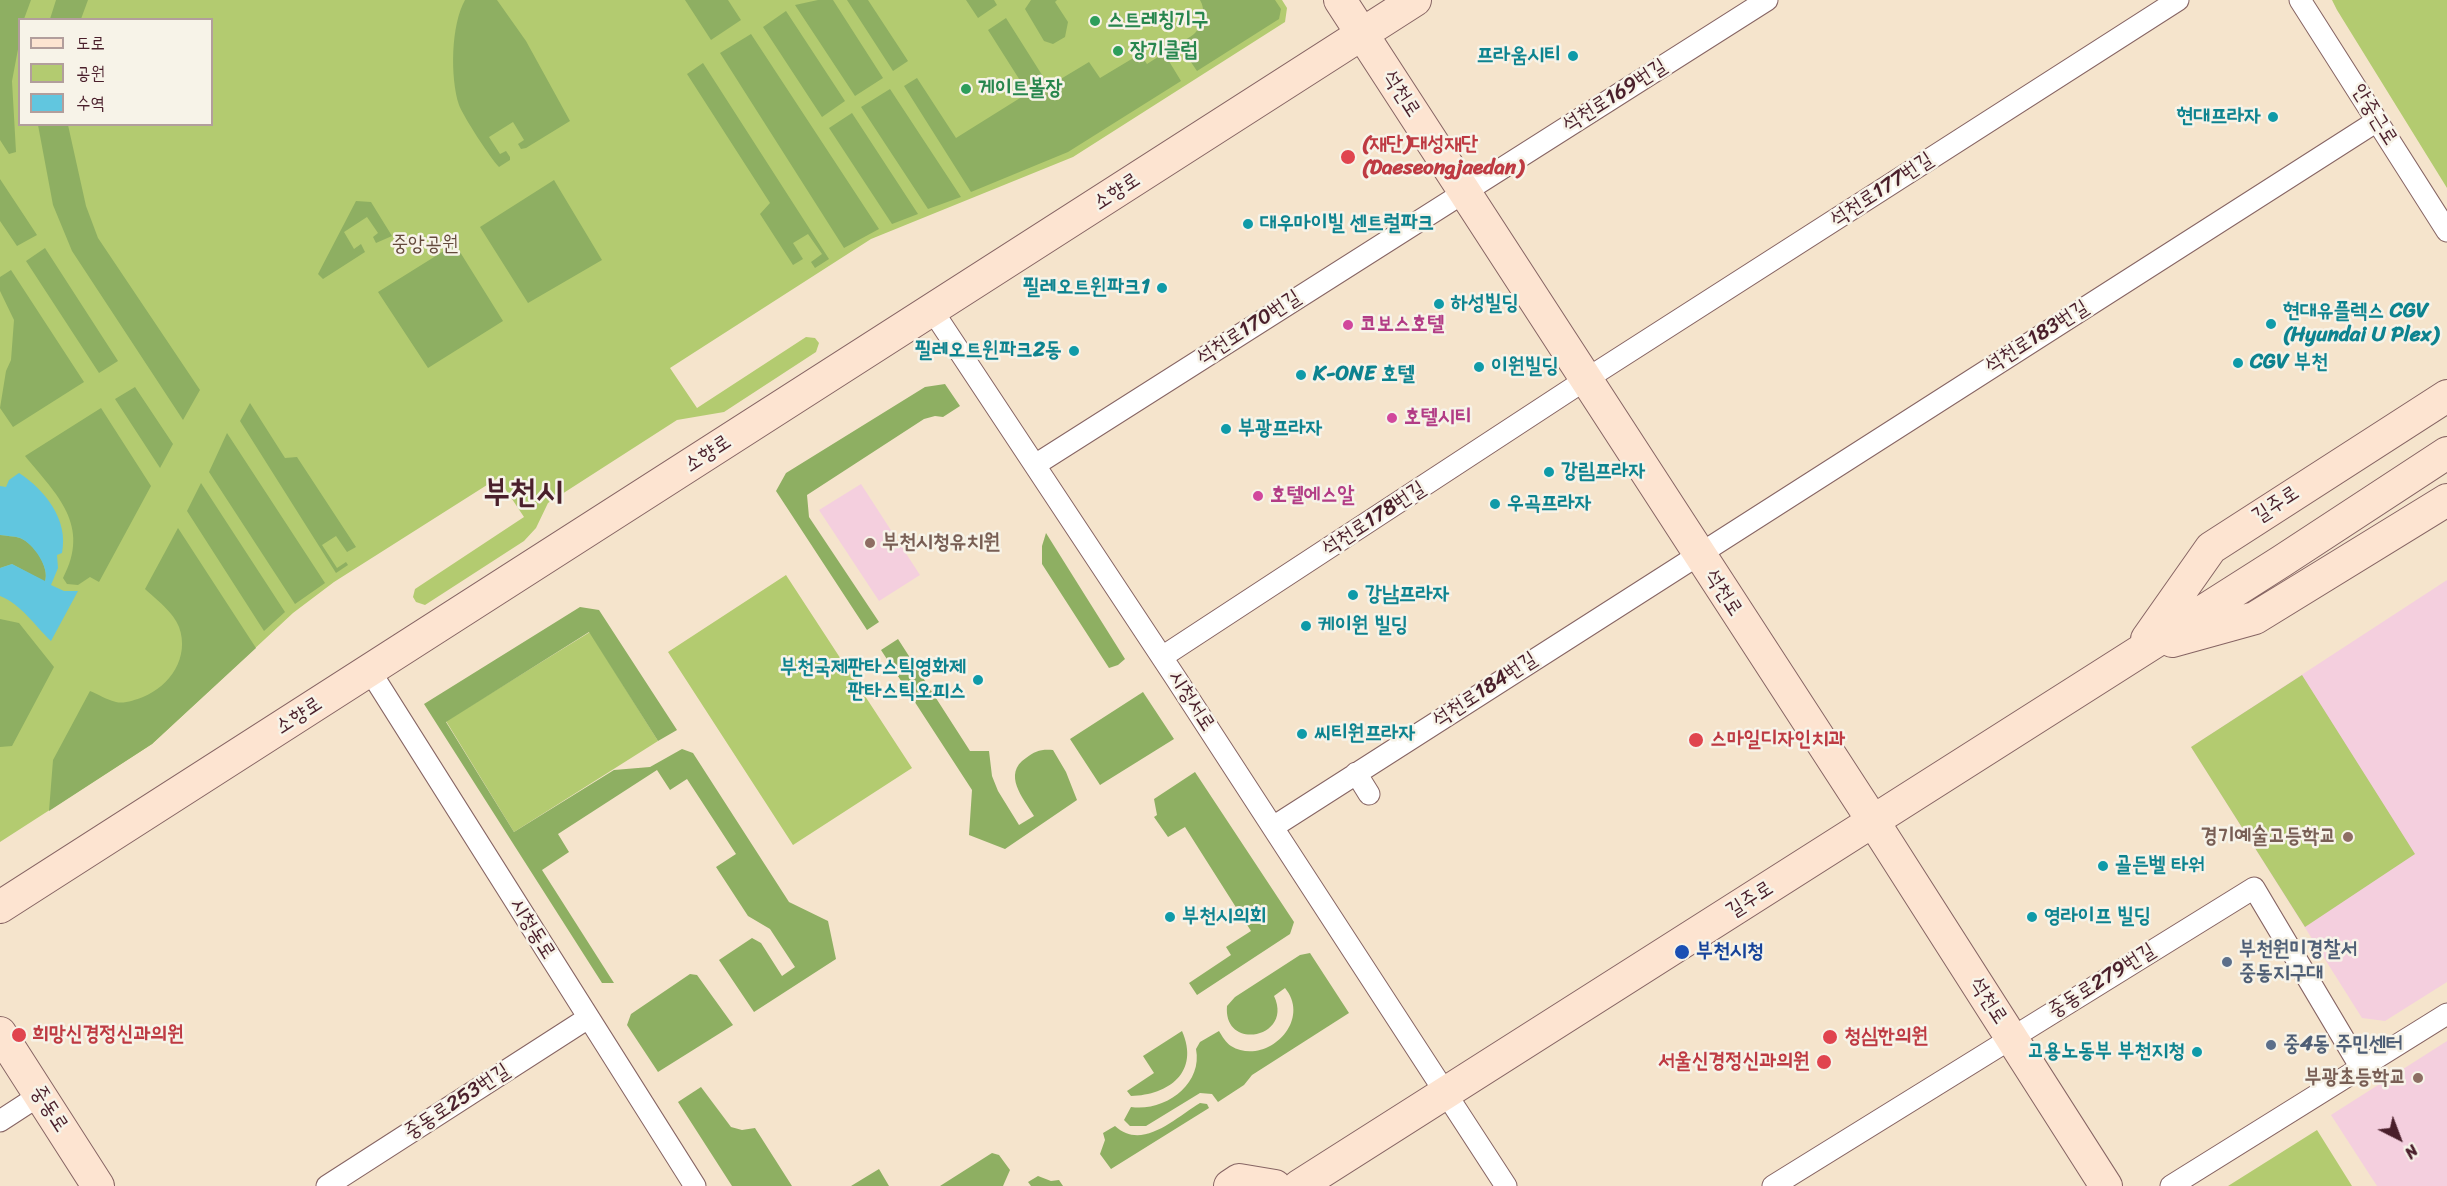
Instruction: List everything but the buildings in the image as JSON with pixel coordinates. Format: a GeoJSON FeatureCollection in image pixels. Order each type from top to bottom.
{"type":"FeatureCollection","features":[{"type":"Feature","properties":{"kind":"street","name":"석천로"},"geometry":{"type":"LineString","coordinates":[[1340,0],[1873,821],[2106,1186]]}},
{"type":"Feature","properties":{"kind":"street","name":"소향로"},"geometry":{"type":"LineString","coordinates":[[0,907],[1415,0]]}},
{"type":"Feature","properties":{"kind":"street","name":"석천로169번길"},"geometry":{"type":"LineString","coordinates":[[1464,191],[1767,0]]}},
{"type":"Feature","properties":{"kind":"street","name":"석천로177번길"},"geometry":{"type":"LineString","coordinates":[[1585,380],[2178,0]]}},
{"type":"Feature","properties":{"kind":"street","name":"안중근로"},"geometry":{"type":"LineString","coordinates":[[2301,0],[2447,231]]}},
{"type":"Feature","properties":{"kind":"street","name":"석천로183번길"},"geometry":{"type":"LineString","coordinates":[[1698,554],[2377,121]]}},
{"type":"Feature","properties":{"kind":"street","name":"석천로170번길"},"geometry":{"type":"LineString","coordinates":[[1035,465],[1464,191]]}},
{"type":"Feature","properties":{"kind":"street","name":"시청서로"},"geometry":{"type":"LineString","coordinates":[[932,310],[1273,826],[1506,1186]]}},
{"type":"Feature","properties":{"kind":"street","name":"석천로178번길"},"geometry":{"type":"LineString","coordinates":[[1162,657],[1585,380]]}},
{"type":"Feature","properties":{"kind":"street","name":"길주로"},"geometry":{"type":"LineString","coordinates":[[2139,650],[2211,548],[2447,396]]}},
{"type":"Feature","properties":{"kind":"street","name":"길주로"},"geometry":{"type":"LineString","coordinates":[[1299,1186],[2282,561],[2447,453]]}},
{"type":"Feature","properties":{"kind":"street","name":"길주로"},"geometry":{"type":"LineString","coordinates":[[2139,650],[2255,618],[2447,500]]}},
{"type":"Feature","properties":{"kind":"street","name":"석천로184번길"},"geometry":{"type":"LineString","coordinates":[[1273,826],[1698,554]]}},
{"type":"Feature","properties":{"kind":"street","name":"시청동로"},"geometry":{"type":"LineString","coordinates":[[370,670],[695,1186]]}},
{"type":"Feature","properties":{"kind":"street"},"geometry":{"type":"LineString","coordinates":[[1356,773],[1370,794]]}},
{"type":"Feature","properties":{"kind":"street","name":"중동로279번길"},"geometry":{"type":"LineString","coordinates":[[1773,1186],[2254,888],[2361,1068]]}},
{"type":"Feature","properties":{"kind":"street"},"geometry":{"type":"LineString","coordinates":[[2171,1186],[2447,1014]]}},
{"type":"Feature","properties":{"kind":"street","name":"중동로253번길"},"geometry":{"type":"LineString","coordinates":[[327,1186],[588,1018]]}},
{"type":"Feature","properties":{"kind":"street","name":"중동로"},"geometry":{"type":"LineString","coordinates":[[0,1033],[98,1186]]}},
{"type":"Feature","properties":{"kind":"street"},"geometry":{"type":"LineString","coordinates":[[0,1121],[40,1095]]}},
{"type":"Feature","properties":{"kind":"street"},"geometry":{"type":"LineString","coordinates":[[1230,1186],[1239,1180],[1275,1186]]}},
{"type":"Feature","properties":{"kind":"shaded area","name":"부천시청유치원"},"geometry":{"type":"Polygon","coordinates":[[[861,484],[920,575],[879,601],[819,510],[861,484]]]}},
{"type":"Feature","properties":{"kind":"shaded area","name":"경기예술고등학교"},"geometry":{"type":"Polygon","coordinates":[[[2447,580],[2447,982],[2385,1021],[2362,1018],[2191,747],[2447,580]]]}},
{"type":"Feature","properties":{"kind":"shaded area","name":"부광초등학교"},"geometry":{"type":"Polygon","coordinates":[[[2447,1041],[2447,1186],[2377,1186],[2331,1115],[2447,1041]]]}},
{"type":"Feature","properties":{"kind":"green space","name":"중앙공원"},"geometry":{"type":"Polygon","coordinates":[[[0,0],[1282,0],[1287,8],[1285,22],[1073,157],[871,239],[670,368],[697,408],[806,337],[815,338],[819,343],[816,352],[724,412],[677,420],[548,503],[536,528],[524,541],[425,605],[416,602],[413,597],[415,589],[524,517],[498,478],[334,582],[293,613],[152,744],[0,842],[0,0]]]}},
{"type":"Feature","properties":{"kind":"green space"},"geometry":{"type":"Polygon","coordinates":[[[0,0],[31,0],[24,18],[18,18],[18,49],[12,81],[16,152],[9,154],[0,140],[0,0]]]}},
{"type":"Feature","properties":{"kind":"green space"},"geometry":{"type":"Polygon","coordinates":[[[56,0],[88,0],[81,18],[50,18],[56,0]]]}},
{"type":"Feature","properties":{"kind":"green space"},"geometry":{"type":"Polygon","coordinates":[[[465,0],[497,0],[526,41],[570,121],[521,149],[518,144],[524,140],[513,122],[489,137],[500,154],[506,151],[510,157],[510,160],[499,167],[466,118],[456,93],[453,51],[457,23],[465,0]]]}},
{"type":"Feature","properties":{"kind":"green space"},"geometry":{"type":"Polygon","coordinates":[[[685,0],[728,0],[741,20],[711,40],[685,0]]]}},
{"type":"Feature","properties":{"kind":"green space"},"geometry":{"type":"Polygon","coordinates":[[[818,0],[833,0],[883,78],[855,96],[795,5],[818,0]]]}},
{"type":"Feature","properties":{"kind":"green space"},"geometry":{"type":"Polygon","coordinates":[[[847,0],[868,0],[908,61],[893,71],[847,0]]]}},
{"type":"Feature","properties":{"kind":"green space"},"geometry":{"type":"Polygon","coordinates":[[[966,0],[994,0],[997,5],[978,18],[966,0]]]}},
{"type":"Feature","properties":{"kind":"green space"},"geometry":{"type":"Polygon","coordinates":[[[1031,0],[1057,0],[1055,2],[1068,22],[1065,37],[1053,44],[1044,41],[1025,9],[1031,0]]]}},
{"type":"Feature","properties":{"kind":"green space"},"geometry":{"type":"Polygon","coordinates":[[[1200,0],[1275,0],[1281,9],[1279,19],[1197,71],[1180,46],[1200,26],[1203,12],[1200,0]]]}},
{"type":"Feature","properties":{"kind":"green space"},"geometry":{"type":"Polygon","coordinates":[[[2332,0],[2447,0],[2447,188],[2337,10],[2332,0]]]}},
{"type":"Feature","properties":{"kind":"green space"},"geometry":{"type":"Polygon","coordinates":[[[786,11],[845,101],[822,117],[763,27],[786,11]]]}},
{"type":"Feature","properties":{"kind":"green space"},"geometry":{"type":"Polygon","coordinates":[[[1006,18],[1049,86],[1089,62],[1100,78],[1140,54],[1147,64],[1164,53],[1181,81],[1068,152],[971,192],[904,86],[917,78],[956,138],[1028,93],[988,30],[1006,18]]]}},
{"type":"Feature","properties":{"kind":"green space"},"geometry":{"type":"Polygon","coordinates":[[[751,34],[879,229],[844,248],[720,53],[751,34]]]}},
{"type":"Feature","properties":{"kind":"green space"},"geometry":{"type":"Polygon","coordinates":[[[703,63],[829,259],[815,268],[811,262],[822,254],[808,234],[793,243],[803,259],[793,265],[760,214],[770,203],[687,74],[703,63]]]}},
{"type":"Feature","properties":{"kind":"green space"},"geometry":{"type":"Polygon","coordinates":[[[890,89],[961,197],[928,209],[861,107],[890,89]]]}},
{"type":"Feature","properties":{"kind":"green space"},"geometry":{"type":"Polygon","coordinates":[[[852,113],[918,214],[892,224],[829,128],[852,113]]]}},
{"type":"Feature","properties":{"kind":"green space"},"geometry":{"type":"Polygon","coordinates":[[[38,126],[68,126],[86,206],[98,238],[200,390],[183,420],[72,251],[53,205],[38,126]]]}},
{"type":"Feature","properties":{"kind":"green space"},"geometry":{"type":"Polygon","coordinates":[[[0,179],[37,235],[17,246],[0,221],[0,179]]]}},
{"type":"Feature","properties":{"kind":"green space"},"geometry":{"type":"Polygon","coordinates":[[[554,180],[602,260],[528,303],[480,227],[554,180]]]}},
{"type":"Feature","properties":{"kind":"green space"},"geometry":{"type":"Polygon","coordinates":[[[356,201],[371,202],[392,236],[376,243],[373,237],[378,233],[367,217],[344,232],[354,249],[361,244],[365,252],[323,279],[318,274],[356,201]]]}},
{"type":"Feature","properties":{"kind":"green space"},"geometry":{"type":"Polygon","coordinates":[[[455,244],[503,321],[428,368],[378,292],[455,244]]]}},
{"type":"Feature","properties":{"kind":"green space"},"geometry":{"type":"Polygon","coordinates":[[[45,248],[118,361],[99,373],[26,261],[45,248]]]}},
{"type":"Feature","properties":{"kind":"green space"},"geometry":{"type":"Polygon","coordinates":[[[11,270],[84,382],[13,427],[0,408],[6,371],[11,360],[14,320],[0,291],[0,277],[11,270]]]}},
{"type":"Feature","properties":{"kind":"green space"},"geometry":{"type":"Polygon","coordinates":[[[945,384],[960,406],[943,417],[935,416],[924,419],[807,495],[809,517],[879,622],[867,630],[776,491],[786,473],[925,387],[945,384]]]}},
{"type":"Feature","properties":{"kind":"green space"},"geometry":{"type":"Polygon","coordinates":[[[135,387],[173,444],[160,468],[115,399],[135,387]]]}},
{"type":"Feature","properties":{"kind":"green space"},"geometry":{"type":"Polygon","coordinates":[[[250,403],[285,458],[297,457],[356,547],[347,552],[336,536],[322,545],[337,568],[346,562],[348,565],[336,573],[240,421],[250,403]]]}},
{"type":"Feature","properties":{"kind":"green space"},"geometry":{"type":"Polygon","coordinates":[[[101,408],[151,486],[99,582],[90,577],[78,585],[67,584],[63,578],[71,559],[72,526],[58,498],[25,456],[101,408]]]}},
{"type":"Feature","properties":{"kind":"green space"},"geometry":{"type":"Polygon","coordinates":[[[227,433],[325,583],[295,604],[209,472],[227,433]]]}},
{"type":"Feature","properties":{"kind":"green space"},"geometry":{"type":"Polygon","coordinates":[[[201,483],[285,612],[264,631],[187,511],[201,483]]]}},
{"type":"Feature","properties":{"kind":"green space"},"geometry":{"type":"Polygon","coordinates":[[[178,528],[256,648],[152,744],[49,811],[53,760],[90,691],[116,702],[143,697],[162,686],[180,659],[182,638],[177,622],[169,611],[145,589],[178,528]]]}},
{"type":"Feature","properties":{"kind":"green space"},"geometry":{"type":"Polygon","coordinates":[[[1046,533],[1125,659],[1118,665],[1109,668],[1042,564],[1042,546],[1046,533]]]}},
{"type":"Feature","properties":{"kind":"green space"},"geometry":{"type":"Polygon","coordinates":[[[0,535],[20,538],[31,545],[43,563],[45,582],[12,564],[0,568],[0,535]]]}},
{"type":"Feature","properties":{"kind":"green space"},"geometry":{"type":"Polygon","coordinates":[[[786,575],[912,768],[793,845],[668,652],[786,575]]]}},
{"type":"Feature","properties":{"kind":"green space"},"geometry":{"type":"Polygon","coordinates":[[[580,607],[599,610],[677,730],[658,741],[589,632],[446,722],[514,832],[614,770],[650,767],[682,749],[693,753],[789,902],[828,921],[836,959],[754,1012],[719,960],[752,938],[761,943],[782,976],[795,967],[770,929],[748,916],[716,867],[736,854],[687,779],[670,790],[657,770],[558,834],[569,852],[542,870],[614,983],[602,983],[424,704],[580,607]]]}},
{"type":"Feature","properties":{"kind":"green space"},"geometry":{"type":"Polygon","coordinates":[[[0,619],[19,623],[54,667],[12,746],[0,747],[0,619]]]}},
{"type":"Feature","properties":{"kind":"green space"},"geometry":{"type":"Polygon","coordinates":[[[590,632],[658,741],[514,832],[446,721],[590,632]]]}},
{"type":"Feature","properties":{"kind":"green space"},"geometry":{"type":"Polygon","coordinates":[[[898,639],[970,751],[989,751],[992,776],[998,791],[1019,825],[1034,816],[1020,794],[1015,779],[1016,771],[1019,764],[1035,752],[1053,750],[1066,772],[1077,800],[1005,849],[969,835],[972,790],[881,650],[898,639]]]}},
{"type":"Feature","properties":{"kind":"green space"},"geometry":{"type":"Polygon","coordinates":[[[2302,675],[2415,854],[2305,927],[2191,747],[2302,675]]]}},
{"type":"Feature","properties":{"kind":"green space"},"geometry":{"type":"Polygon","coordinates":[[[1143,692],[1174,739],[1100,785],[1070,739],[1143,692]]]}},
{"type":"Feature","properties":{"kind":"green space"},"geometry":{"type":"Polygon","coordinates":[[[1195,772],[1294,922],[1290,934],[1197,995],[1189,983],[1231,955],[1226,947],[1251,931],[1185,827],[1168,837],[1154,817],[1157,815],[1154,799],[1195,772]]]}},
{"type":"Feature","properties":{"kind":"green space"},"geometry":{"type":"Polygon","coordinates":[[[1310,953],[1349,1013],[1252,1075],[1244,1085],[1218,1102],[1212,1094],[1200,1093],[1146,1126],[1130,1126],[1124,1120],[1131,1107],[1156,1105],[1178,1093],[1193,1074],[1197,1062],[1196,1049],[1200,1042],[1219,1031],[1229,1045],[1244,1051],[1258,1051],[1281,1038],[1289,1027],[1293,1014],[1292,1001],[1285,988],[1274,996],[1278,1010],[1275,1022],[1267,1030],[1256,1034],[1245,1034],[1235,1030],[1229,1020],[1227,1006],[1235,997],[1300,955],[1310,953]]]}},
{"type":"Feature","properties":{"kind":"green space"},"geometry":{"type":"Polygon","coordinates":[[[690,974],[697,975],[733,1025],[658,1072],[627,1025],[631,1014],[690,974]]]}},
{"type":"Feature","properties":{"kind":"green space"},"geometry":{"type":"Polygon","coordinates":[[[1182,1031],[1187,1046],[1187,1058],[1178,1079],[1158,1091],[1131,1096],[1127,1091],[1154,1073],[1143,1056],[1182,1031]]]}},
{"type":"Feature","properties":{"kind":"green space"},"geometry":{"type":"Polygon","coordinates":[[[701,1087],[731,1127],[742,1130],[755,1128],[792,1186],[732,1186],[678,1102],[701,1087]]]}},
{"type":"Feature","properties":{"kind":"green space"},"geometry":{"type":"Polygon","coordinates":[[[1200,1103],[1207,1104],[1209,1108],[1111,1169],[1100,1154],[1105,1140],[1103,1133],[1115,1126],[1125,1133],[1147,1134],[1169,1124],[1200,1103]]]}},
{"type":"Feature","properties":{"kind":"green space"},"geometry":{"type":"Polygon","coordinates":[[[2317,1130],[2352,1186],[2228,1186],[2317,1130]]]}},
{"type":"Feature","properties":{"kind":"green space"},"geometry":{"type":"Polygon","coordinates":[[[992,1153],[999,1155],[1010,1170],[1003,1186],[940,1186],[992,1153]]]}},
{"type":"Feature","properties":{"kind":"green space"},"geometry":{"type":"Polygon","coordinates":[[[879,1169],[889,1186],[851,1186],[879,1169]]]}},
{"type":"Feature","properties":{"kind":"green space"},"geometry":{"type":"Polygon","coordinates":[[[1038,1176],[1051,1181],[1059,1180],[1063,1186],[1031,1186],[1028,1182],[1038,1176]]]}},
{"type":"Feature","properties":{"kind":"water"},"geometry":{"type":"Polygon","coordinates":[[[19,473],[46,497],[62,529],[62,553],[57,555],[58,568],[51,585],[64,591],[78,591],[51,641],[21,610],[0,596],[0,568],[12,564],[45,581],[46,576],[43,563],[30,545],[20,538],[0,535],[0,486],[6,487],[9,480],[19,473]]]}},
{"type":"Feature","properties":{"kind":"place","name":"스트레칭기구"},"geometry":{"type":"Point","coordinates":[1095,21]}},
{"type":"Feature","properties":{"kind":"place","name":"장기클럽"},"geometry":{"type":"Point","coordinates":[1118,51]}},
{"type":"Feature","properties":{"kind":"place","name":"프라움시티"},"geometry":{"type":"Point","coordinates":[1573,56]}},
{"type":"Feature","properties":{"kind":"place","name":"게이트볼장"},"geometry":{"type":"Point","coordinates":[966,89]}},
{"type":"Feature","properties":{"kind":"place","name":"현대프라자"},"geometry":{"type":"Point","coordinates":[2273,117]}},
{"type":"Feature","properties":{"kind":"place","name":"(재단)대성재단 (Daeseongjaedan)"},"geometry":{"type":"Point","coordinates":[1348,157]}},
{"type":"Feature","properties":{"kind":"place","name":"대우마이빌 센트럴파크"},"geometry":{"type":"Point","coordinates":[1248,224]}},
{"type":"Feature","properties":{"kind":"place","name":"필레오트윈파크1"},"geometry":{"type":"Point","coordinates":[1162,288]}},
{"type":"Feature","properties":{"kind":"place","name":"하성빌딩"},"geometry":{"type":"Point","coordinates":[1439,304]}},
{"type":"Feature","properties":{"kind":"place","name":"현대유플렉스 CGV (Hyundai U Plex)"},"geometry":{"type":"Point","coordinates":[2271,324]}},
{"type":"Feature","properties":{"kind":"place","name":"코보스호텔"},"geometry":{"type":"Point","coordinates":[1348,325]}},
{"type":"Feature","properties":{"kind":"place","name":"필레오트윈파크2동"},"geometry":{"type":"Point","coordinates":[1074,351]}},
{"type":"Feature","properties":{"kind":"place","name":"CGV 부천"},"geometry":{"type":"Point","coordinates":[2238,363]}},
{"type":"Feature","properties":{"kind":"place","name":"이원빌딩"},"geometry":{"type":"Point","coordinates":[1479,367]}},
{"type":"Feature","properties":{"kind":"place","name":"K-ONE 호텔"},"geometry":{"type":"Point","coordinates":[1301,375]}},
{"type":"Feature","properties":{"kind":"place","name":"호텔시티"},"geometry":{"type":"Point","coordinates":[1392,418]}},
{"type":"Feature","properties":{"kind":"place","name":"부광프라자"},"geometry":{"type":"Point","coordinates":[1226,429]}},
{"type":"Feature","properties":{"kind":"place","name":"강림프라자"},"geometry":{"type":"Point","coordinates":[1549,472]}},
{"type":"Feature","properties":{"kind":"place","name":"호텔에스알"},"geometry":{"type":"Point","coordinates":[1258,496]}},
{"type":"Feature","properties":{"kind":"place","name":"우곡프라자"},"geometry":{"type":"Point","coordinates":[1495,504]}},
{"type":"Feature","properties":{"kind":"place","name":"부천시청유치원"},"geometry":{"type":"Point","coordinates":[870,543]}},
{"type":"Feature","properties":{"kind":"place","name":"강남프라자"},"geometry":{"type":"Point","coordinates":[1353,595]}},
{"type":"Feature","properties":{"kind":"place","name":"케이원 빌딩"},"geometry":{"type":"Point","coordinates":[1306,626]}},
{"type":"Feature","properties":{"kind":"place","name":"부천국제판타스틱영화제 판타스틱오피스"},"geometry":{"type":"Point","coordinates":[978,680]}},
{"type":"Feature","properties":{"kind":"place","name":"씨티원프라자"},"geometry":{"type":"Point","coordinates":[1302,734]}},
{"type":"Feature","properties":{"kind":"place","name":"스마일디자인치과"},"geometry":{"type":"Point","coordinates":[1696,740]}},
{"type":"Feature","properties":{"kind":"place","name":"경기예술고등학교"},"geometry":{"type":"Point","coordinates":[2348,837]}},
{"type":"Feature","properties":{"kind":"place","name":"골든벨 타워"},"geometry":{"type":"Point","coordinates":[2103,866]}},
{"type":"Feature","properties":{"kind":"place","name":"부천시의회"},"geometry":{"type":"Point","coordinates":[1170,917]}},
{"type":"Feature","properties":{"kind":"place","name":"영라이프 빌딩"},"geometry":{"type":"Point","coordinates":[2032,917]}},
{"type":"Feature","properties":{"kind":"place","name":"부천시청"},"geometry":{"type":"Point","coordinates":[1682,952]}},
{"type":"Feature","properties":{"kind":"place","name":"부천원미경찰서 중동지구대"},"geometry":{"type":"Point","coordinates":[2227,962]}},
{"type":"Feature","properties":{"kind":"place","name":"희망신경정신과의원"},"geometry":{"type":"Point","coordinates":[19,1035]}},
{"type":"Feature","properties":{"kind":"place","name":"청심한의원"},"geometry":{"type":"Point","coordinates":[1830,1037]}},
{"type":"Feature","properties":{"kind":"place","name":"중4동 주민센터"},"geometry":{"type":"Point","coordinates":[2271,1045]}},
{"type":"Feature","properties":{"kind":"place","name":"고용노동부 부천지청"},"geometry":{"type":"Point","coordinates":[2197,1052]}},
{"type":"Feature","properties":{"kind":"place","name":"서울신경정신과의원"},"geometry":{"type":"Point","coordinates":[1824,1062]}},
{"type":"Feature","properties":{"kind":"place","name":"부광초등학교"},"geometry":{"type":"Point","coordinates":[2418,1078]}},
{"type":"Feature","properties":{"kind":"district","name":"부천시"},"geometry":{"type":"Point","coordinates":[523,494]}}]}
